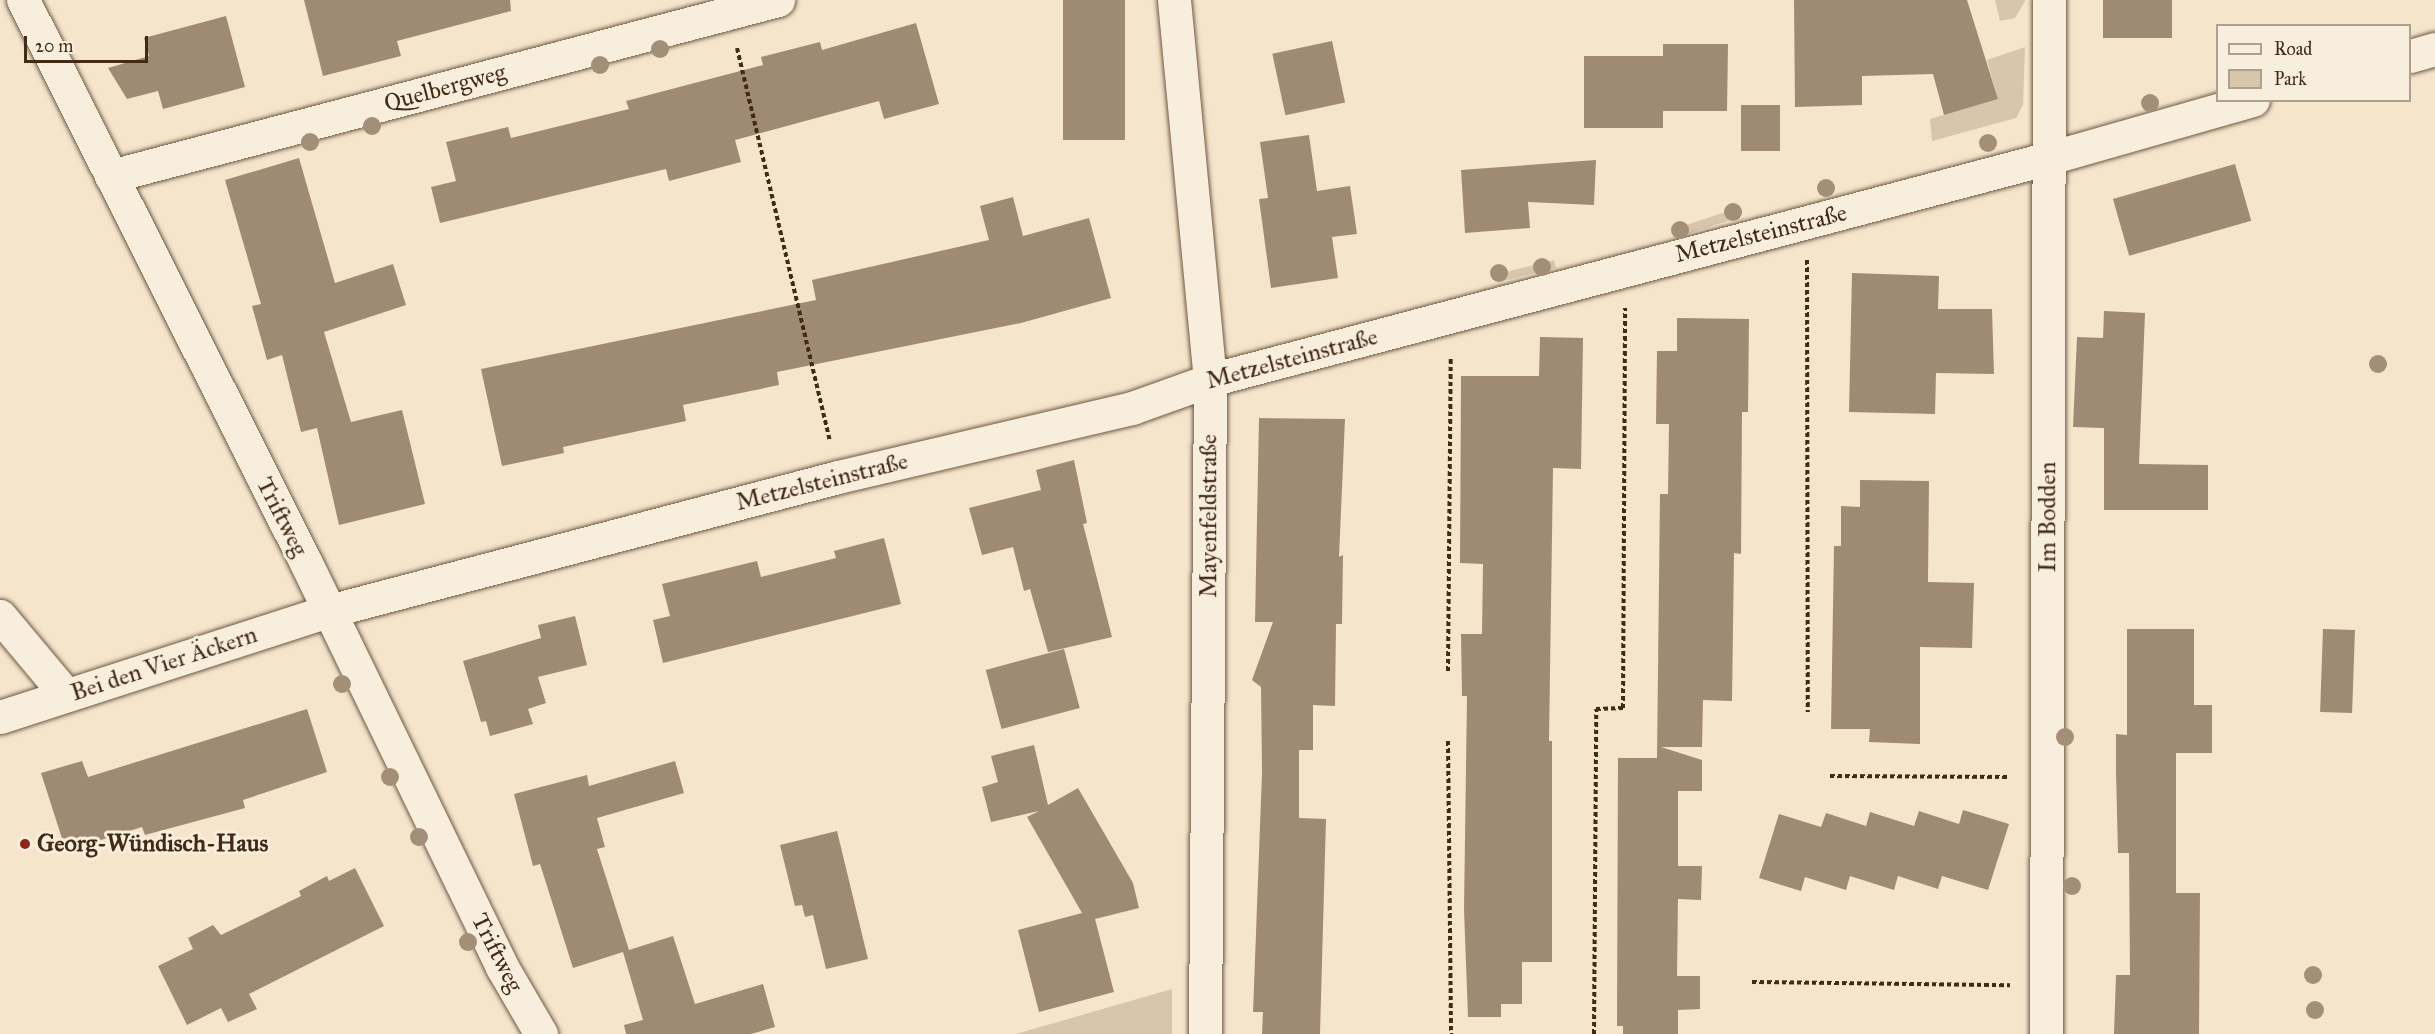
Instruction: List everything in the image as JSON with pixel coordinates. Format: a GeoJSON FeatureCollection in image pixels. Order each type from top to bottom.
{"type":"FeatureCollection","features":[{"type":"Feature","properties":{"kind":"street","name":"Triftweg"},"geometry":{"type":"LineString","coordinates":[[23,0],[329,611],[502,967],[541,1034]]}},
{"type":"Feature","properties":{"kind":"street","name":"Quelbergweg"},"geometry":{"type":"LineString","coordinates":[[111,176],[778,0]]}},
{"type":"Feature","properties":{"kind":"street","name":"Mayenfeldstraße"},"geometry":{"type":"LineString","coordinates":[[1174,0],[1210,380],[1205,1034]]}},
{"type":"Feature","properties":{"kind":"street","name":"Im Bodden"},"geometry":{"type":"LineString","coordinates":[[2046,1034],[2049,0]]}},
{"type":"Feature","properties":{"kind":"street"},"geometry":{"type":"LineString","coordinates":[[2411,55],[2435,49]]}},
{"type":"Feature","properties":{"kind":"street","name":"Metzelsteinstraße"},"geometry":{"type":"LineString","coordinates":[[329,611],[838,477],[1132,408],[1210,380],[1625,268],[2049,158],[2246,102]]}},
{"type":"Feature","properties":{"kind":"street","name":"Bei den Vier Äckern"},"geometry":{"type":"LineString","coordinates":[[0,717],[329,611]]}},
{"type":"Feature","properties":{"kind":"street"},"geometry":{"type":"LineString","coordinates":[[0,616],[66,695]]}},
{"type":"Feature","properties":{"kind":"path"},"geometry":{"type":"LineString","coordinates":[[729,13],[838,477]]}},
{"type":"Feature","properties":{"kind":"path"},"geometry":{"type":"LineString","coordinates":[[1807,222],[1808,712]]}},
{"type":"Feature","properties":{"kind":"path"},"geometry":{"type":"LineString","coordinates":[[1594,1034],[1596,709],[1623,708],[1625,268]]}},
{"type":"Feature","properties":{"kind":"path"},"geometry":{"type":"LineString","coordinates":[[1448,670],[1452,316]]}},
{"type":"Feature","properties":{"kind":"path"},"geometry":{"type":"LineString","coordinates":[[1448,741],[1451,1034]]}},
{"type":"Feature","properties":{"kind":"path"},"geometry":{"type":"LineString","coordinates":[[1830,776],[2047,777]]}},
{"type":"Feature","properties":{"kind":"path"},"geometry":{"type":"LineString","coordinates":[[1752,982],[2046,986]]}},
{"type":"Feature","properties":{"kind":"green space"},"geometry":{"type":"Polygon","coordinates":[[[1995,0],[2025,1],[2015,18],[2000,21],[1995,0]]]}},
{"type":"Feature","properties":{"kind":"green space"},"geometry":{"type":"Polygon","coordinates":[[[2025,47],[2023,105],[2016,118],[1932,141],[1930,119],[1998,99],[1987,60],[2025,47]]]}},
{"type":"Feature","properties":{"kind":"green space"},"geometry":{"type":"Polygon","coordinates":[[[1732,210],[1735,219],[1680,236],[1677,228],[1732,210]]]}},
{"type":"Feature","properties":{"kind":"green space"},"geometry":{"type":"Polygon","coordinates":[[[1554,260],[1556,268],[1499,282],[1497,274],[1554,260]]]}},
{"type":"Feature","properties":{"kind":"green space"},"geometry":{"type":"Polygon","coordinates":[[[1172,989],[1172,1034],[1016,1034],[1172,989]]]}},
{"type":"Feature","properties":{"kind":"building"},"geometry":{"type":"Polygon","coordinates":[[[304,0],[510,0],[511,11],[397,41],[401,56],[323,76],[304,0]]]}},
{"type":"Feature","properties":{"kind":"building"},"geometry":{"type":"Polygon","coordinates":[[[1063,0],[1125,0],[1125,140],[1063,140],[1063,0]]]}},
{"type":"Feature","properties":{"kind":"building"},"geometry":{"type":"Polygon","coordinates":[[[1794,0],[1967,0],[1998,99],[1944,115],[1933,74],[1862,76],[1862,105],[1795,107],[1794,0]]]}},
{"type":"Feature","properties":{"kind":"building"},"geometry":{"type":"Polygon","coordinates":[[[2103,0],[2172,0],[2172,38],[2103,38],[2103,0]]]}},
{"type":"Feature","properties":{"kind":"building"},"geometry":{"type":"Polygon","coordinates":[[[226,16],[245,87],[163,109],[158,91],[127,99],[108,68],[149,56],[144,38],[226,16]]]}},
{"type":"Feature","properties":{"kind":"building"},"geometry":{"type":"Polygon","coordinates":[[[916,23],[939,104],[884,119],[879,101],[735,140],[741,162],[669,181],[666,169],[440,223],[431,187],[456,181],[446,142],[508,127],[511,138],[629,109],[626,101],[763,65],[761,57],[820,42],[822,50],[916,23]]]}},
{"type":"Feature","properties":{"kind":"building"},"geometry":{"type":"Polygon","coordinates":[[[1332,41],[1345,103],[1285,115],[1272,54],[1332,41]]]}},
{"type":"Feature","properties":{"kind":"building"},"geometry":{"type":"Polygon","coordinates":[[[1663,44],[1728,44],[1727,111],[1663,111],[1663,128],[1584,128],[1584,56],[1663,56],[1663,44]]]}},
{"type":"Feature","properties":{"kind":"building"},"geometry":{"type":"Polygon","coordinates":[[[1741,105],[1780,105],[1780,151],[1741,151],[1741,105]]]}},
{"type":"Feature","properties":{"kind":"building"},"geometry":{"type":"Polygon","coordinates":[[[1309,135],[1317,191],[1350,186],[1357,234],[1332,237],[1338,278],[1271,288],[1259,199],[1268,198],[1260,142],[1309,135]]]}},
{"type":"Feature","properties":{"kind":"building"},"geometry":{"type":"Polygon","coordinates":[[[299,158],[335,283],[393,264],[406,305],[324,332],[351,422],[402,410],[425,504],[339,525],[317,428],[301,432],[282,355],[267,360],[252,306],[261,304],[225,180],[299,158]]]}},
{"type":"Feature","properties":{"kind":"building"},"geometry":{"type":"Polygon","coordinates":[[[1596,160],[1594,205],[1528,202],[1530,228],[1465,233],[1461,170],[1596,160]]]}},
{"type":"Feature","properties":{"kind":"building"},"geometry":{"type":"Polygon","coordinates":[[[2235,164],[2251,221],[2129,256],[2113,199],[2235,164]]]}},
{"type":"Feature","properties":{"kind":"building"},"geometry":{"type":"Polygon","coordinates":[[[1013,197],[1023,236],[1089,218],[1111,298],[1021,323],[777,372],[779,385],[683,405],[686,421],[563,447],[564,453],[502,466],[481,369],[816,300],[812,280],[989,240],[980,206],[1013,197]]]}},
{"type":"Feature","properties":{"kind":"building"},"geometry":{"type":"Polygon","coordinates":[[[1852,273],[1939,276],[1938,309],[1992,309],[1994,374],[1936,373],[1935,414],[1849,412],[1852,273]]]}},
{"type":"Feature","properties":{"kind":"building"},"geometry":{"type":"Polygon","coordinates":[[[2104,311],[2145,313],[2139,464],[2208,465],[2208,510],[2104,510],[2104,428],[2073,427],[2077,337],[2103,338],[2104,311]]]}},
{"type":"Feature","properties":{"kind":"building"},"geometry":{"type":"Polygon","coordinates":[[[1677,318],[1749,319],[1748,412],[1742,412],[1741,554],[1734,553],[1732,701],[1703,700],[1702,747],[1661,747],[1702,760],[1702,791],[1678,791],[1678,866],[1702,866],[1701,900],[1678,899],[1677,976],[1700,976],[1700,1009],[1678,1010],[1678,1034],[1623,1034],[1623,1026],[1617,1026],[1618,758],[1657,758],[1660,494],[1668,494],[1669,424],[1656,424],[1657,351],[1677,351],[1677,318]]]}},
{"type":"Feature","properties":{"kind":"building"},"geometry":{"type":"Polygon","coordinates":[[[1540,337],[1583,338],[1581,469],[1553,468],[1549,741],[1552,741],[1552,962],[1522,962],[1522,1004],[1501,1004],[1501,1017],[1468,1017],[1464,910],[1467,696],[1462,696],[1461,634],[1482,634],[1483,564],[1460,563],[1461,376],[1539,376],[1540,337]]]}},
{"type":"Feature","properties":{"kind":"building"},"geometry":{"type":"Polygon","coordinates":[[[1259,418],[1345,419],[1339,557],[1343,555],[1342,624],[1336,624],[1335,706],[1313,705],[1313,750],[1299,750],[1299,818],[1326,819],[1320,1034],[1262,1034],[1263,1012],[1253,1012],[1262,773],[1261,687],[1252,680],[1273,622],[1255,622],[1259,418]]]}},
{"type":"Feature","properties":{"kind":"building"},"geometry":{"type":"Polygon","coordinates":[[[1074,460],[1087,523],[1083,524],[1112,637],[1048,652],[1030,589],[1024,591],[1013,547],[982,555],[969,508],[1041,490],[1036,470],[1074,460]]]}},
{"type":"Feature","properties":{"kind":"building"},"geometry":{"type":"Polygon","coordinates":[[[1860,480],[1929,481],[1928,582],[1974,583],[1972,648],[1920,647],[1920,744],[1869,742],[1870,729],[1831,729],[1834,546],[1841,546],[1841,506],[1860,507],[1860,480]]]}},
{"type":"Feature","properties":{"kind":"building"},"geometry":{"type":"Polygon","coordinates":[[[884,538],[901,604],[663,663],[653,620],[670,616],[662,584],[757,561],[761,577],[836,558],[834,551],[884,538]]]}},
{"type":"Feature","properties":{"kind":"building"},"geometry":{"type":"Polygon","coordinates":[[[575,616],[587,665],[538,677],[546,703],[528,709],[533,724],[490,736],[486,721],[481,722],[463,661],[541,638],[538,625],[575,616]]]}},
{"type":"Feature","properties":{"kind":"building"},"geometry":{"type":"Polygon","coordinates":[[[2127,629],[2194,629],[2194,705],[2212,705],[2212,753],[2176,753],[2176,893],[2200,893],[2199,1034],[2114,1034],[2116,975],[2130,975],[2129,853],[2118,853],[2116,772],[2116,734],[2127,735],[2127,629]]]}},
{"type":"Feature","properties":{"kind":"building"},"geometry":{"type":"Polygon","coordinates":[[[2323,629],[2355,630],[2352,713],[2320,712],[2323,629]]]}},
{"type":"Feature","properties":{"kind":"building"},"geometry":{"type":"Polygon","coordinates":[[[1064,649],[1080,708],[1002,729],[986,670],[1064,649]]]}},
{"type":"Feature","properties":{"kind":"building"},"geometry":{"type":"Polygon","coordinates":[[[307,709],[327,772],[243,800],[245,808],[145,835],[142,827],[66,851],[41,773],[82,761],[88,777],[307,709]]]}},
{"type":"Feature","properties":{"kind":"building"},"geometry":{"type":"Polygon","coordinates":[[[1034,745],[1048,805],[1078,788],[1133,883],[1139,908],[1095,919],[1114,992],[1039,1012],[1018,930],[1082,913],[1027,817],[1039,811],[991,822],[982,787],[998,782],[991,756],[1034,745]]]}},
{"type":"Feature","properties":{"kind":"building"},"geometry":{"type":"Polygon","coordinates":[[[675,761],[684,793],[597,818],[605,847],[597,849],[629,950],[673,936],[695,1004],[763,984],[775,1027],[751,1034],[626,1034],[624,1025],[643,1020],[623,952],[573,968],[540,864],[533,866],[514,794],[587,775],[589,786],[675,761]]]}},
{"type":"Feature","properties":{"kind":"building"},"geometry":{"type":"Polygon","coordinates":[[[1963,810],[2009,824],[1988,890],[1942,876],[1938,889],[1898,876],[1894,890],[1850,876],[1846,890],[1805,877],[1801,891],[1759,878],[1779,814],[1821,827],[1826,813],[1866,826],[1870,812],[1914,826],[1919,811],[1959,824],[1963,810]]]}},
{"type":"Feature","properties":{"kind":"building"},"geometry":{"type":"Polygon","coordinates":[[[837,831],[868,959],[826,969],[813,915],[805,917],[802,905],[795,906],[780,845],[837,831]]]}},
{"type":"Feature","properties":{"kind":"building"},"geometry":{"type":"Polygon","coordinates":[[[355,868],[384,926],[249,994],[257,1009],[228,1022],[221,1008],[187,1025],[158,966],[193,949],[188,938],[213,925],[221,935],[301,896],[299,891],[327,876],[329,881],[355,868]]]}},
{"type":"Feature","properties":{"kind":"place","name":"Georg-Wündisch-Haus"},"geometry":{"type":"Point","coordinates":[25,844]}}]}
